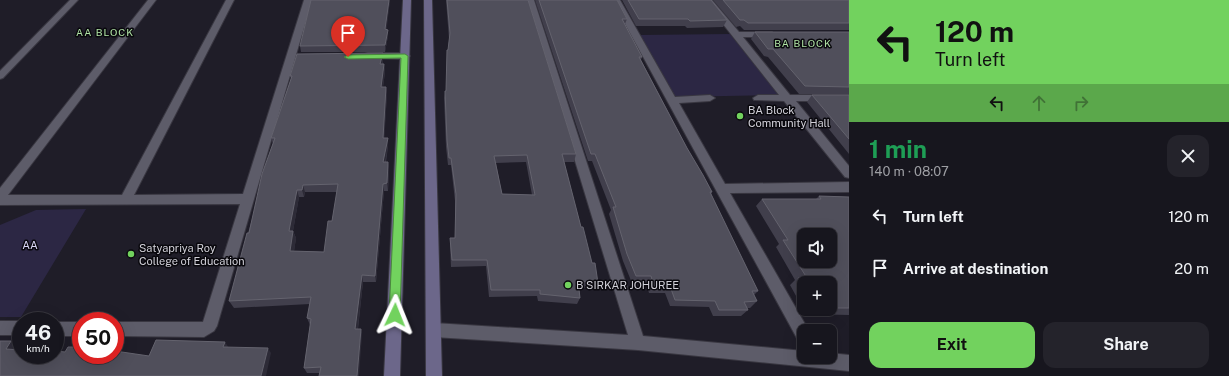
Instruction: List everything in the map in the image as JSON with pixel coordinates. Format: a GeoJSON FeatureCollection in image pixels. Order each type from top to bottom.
{"type":"FeatureCollection","features":[{"type":"Feature","properties":{"kind":"main road"},"geometry":{"type":"LineString","coordinates":[[392,376],[407,0]]}},
{"type":"Feature","properties":{"kind":"main road"},"geometry":{"type":"LineString","coordinates":[[428,0],[434,376]]}},
{"type":"Feature","properties":{"kind":"street"},"geometry":{"type":"LineString","coordinates":[[0,76],[74,0]]}},
{"type":"Feature","properties":{"kind":"street"},"geometry":{"type":"LineString","coordinates":[[0,197],[152,0]]}},
{"type":"Feature","properties":{"kind":"street"},"geometry":{"type":"LineString","coordinates":[[126,198],[230,0]]}},
{"type":"Feature","properties":{"kind":"street"},"geometry":{"type":"LineString","coordinates":[[124,329],[208,328],[294,57],[308,0]]}},
{"type":"Feature","properties":{"kind":"street"},"geometry":{"type":"LineString","coordinates":[[530,0],[638,343]]}},
{"type":"Feature","properties":{"kind":"street"},"geometry":{"type":"LineString","coordinates":[[616,0],[797,324]]}},
{"type":"Feature","properties":{"kind":"street"},"geometry":{"type":"LineString","coordinates":[[708,0],[849,174]]}},
{"type":"Feature","properties":{"kind":"street"},"geometry":{"type":"LineString","coordinates":[[736,35],[781,34]]}},
{"type":"Feature","properties":{"kind":"street"},"geometry":{"type":"LineString","coordinates":[[359,56],[405,56]]}},
{"type":"Feature","properties":{"kind":"street"},"geometry":{"type":"LineString","coordinates":[[672,100],[710,98]]}},
{"type":"Feature","properties":{"kind":"street"},"geometry":{"type":"LineString","coordinates":[[758,98],[849,98]]}},
{"type":"Feature","properties":{"kind":"street"},"geometry":{"type":"LineString","coordinates":[[722,189],[849,187]]}},
{"type":"Feature","properties":{"kind":"street"},"geometry":{"type":"LineString","coordinates":[[0,200],[126,198],[248,199]]}},
{"type":"Feature","properties":{"kind":"street"},"geometry":{"type":"LineString","coordinates":[[0,328],[12,328]]}},
{"type":"Feature","properties":{"kind":"street"},"geometry":{"type":"LineString","coordinates":[[434,330],[638,343],[797,356]]}},
{"type":"Feature","properties":{"kind":"street"},"geometry":{"type":"LineString","coordinates":[[837,361],[849,363]]}},
{"type":"Feature","properties":{"kind":"green space"},"geometry":{"type":"Polygon","coordinates":[[[730,34],[779,95],[674,97],[640,35],[730,34]]]}},
{"type":"Feature","properties":{"kind":"green space","name":"AA"},"geometry":{"type":"Polygon","coordinates":[[[86,209],[24,312],[12,312],[12,317],[0,317],[0,225],[36,210],[86,209]]]}},
{"type":"Feature","properties":{"kind":"building"},"geometry":{"type":"Polygon","coordinates":[[[311,0],[389,0],[385,29],[388,30],[385,45],[300,46],[311,0]]]}},
{"type":"Feature","properties":{"kind":"building"},"geometry":{"type":"Polygon","coordinates":[[[447,0],[528,0],[576,154],[562,154],[581,227],[583,227],[592,263],[595,263],[598,283],[578,281],[580,298],[540,294],[540,290],[491,290],[487,260],[452,260],[450,238],[455,238],[456,194],[447,140],[445,91],[447,50],[450,33],[447,0]],[[527,155],[494,156],[502,194],[535,195],[527,155]]]}},
{"type":"Feature","properties":{"kind":"building"},"geometry":{"type":"Polygon","coordinates":[[[539,0],[617,0],[627,19],[622,19],[642,57],[639,57],[712,192],[710,192],[758,291],[752,291],[757,301],[744,302],[748,310],[719,310],[715,301],[675,300],[670,286],[654,286],[651,276],[636,276],[627,254],[613,207],[616,207],[595,154],[591,154],[539,0]]]}},
{"type":"Feature","properties":{"kind":"building"},"geometry":{"type":"Polygon","coordinates":[[[628,0],[711,0],[727,20],[690,21],[688,19],[639,19],[628,0]]]}},
{"type":"Feature","properties":{"kind":"building"},"geometry":{"type":"Polygon","coordinates":[[[723,0],[849,0],[849,23],[748,23],[744,20],[740,20],[723,0]]]}},
{"type":"Feature","properties":{"kind":"building"},"geometry":{"type":"Polygon","coordinates":[[[755,32],[849,32],[849,87],[805,86],[773,49],[768,49],[755,32]]]}},
{"type":"Feature","properties":{"kind":"building"},"geometry":{"type":"Polygon","coordinates":[[[383,53],[380,64],[384,64],[381,87],[386,87],[383,138],[388,138],[383,162],[388,162],[387,183],[383,184],[375,276],[362,275],[355,329],[361,329],[357,376],[319,376],[321,367],[304,368],[311,319],[307,318],[311,297],[229,301],[247,233],[249,233],[262,174],[275,138],[271,138],[292,76],[290,76],[297,54],[383,53]],[[338,184],[303,185],[302,190],[297,190],[289,231],[293,231],[290,251],[324,252],[328,221],[332,221],[338,184]]]}},
{"type":"Feature","properties":{"kind":"building"},"geometry":{"type":"Polygon","coordinates":[[[812,95],[849,95],[849,139],[812,95]]]}},
{"type":"Feature","properties":{"kind":"building"},"geometry":{"type":"Polygon","coordinates":[[[819,196],[849,197],[849,308],[837,308],[837,276],[806,276],[801,268],[837,268],[837,228],[797,228],[797,262],[783,240],[788,240],[762,199],[821,199],[819,196]]]}},
{"type":"Feature","properties":{"kind":"building"},"geometry":{"type":"Polygon","coordinates":[[[156,340],[225,342],[223,347],[268,348],[261,376],[0,376],[0,341],[11,341],[6,349],[12,349],[12,364],[64,364],[64,352],[68,347],[72,347],[72,364],[124,364],[124,352],[149,356],[156,340]]]}},
{"type":"Feature","properties":{"kind":"place","name":"BA Block Community Hall"},"geometry":{"type":"Point","coordinates":[740,116]}},
{"type":"Feature","properties":{"kind":"place","name":"Satyapriya Roy College of Education"},"geometry":{"type":"Point","coordinates":[131,254]}},
{"type":"Feature","properties":{"kind":"place","name":"B SIRKAR JOHUREE"},"geometry":{"type":"Point","coordinates":[568,285]}},
{"type":"Feature","properties":{"kind":"district","name":"AA BLOCK"},"geometry":{"type":"Point","coordinates":[105,32]}},
{"type":"Feature","properties":{"kind":"district","name":"BA BLOCK"},"geometry":{"type":"Point","coordinates":[803,43]}},
{"type":"Feature","properties":{"kind":"route"},"geometry":{"type":"LineString","coordinates":[[348,57],[405,56],[395,315]]}}]}
